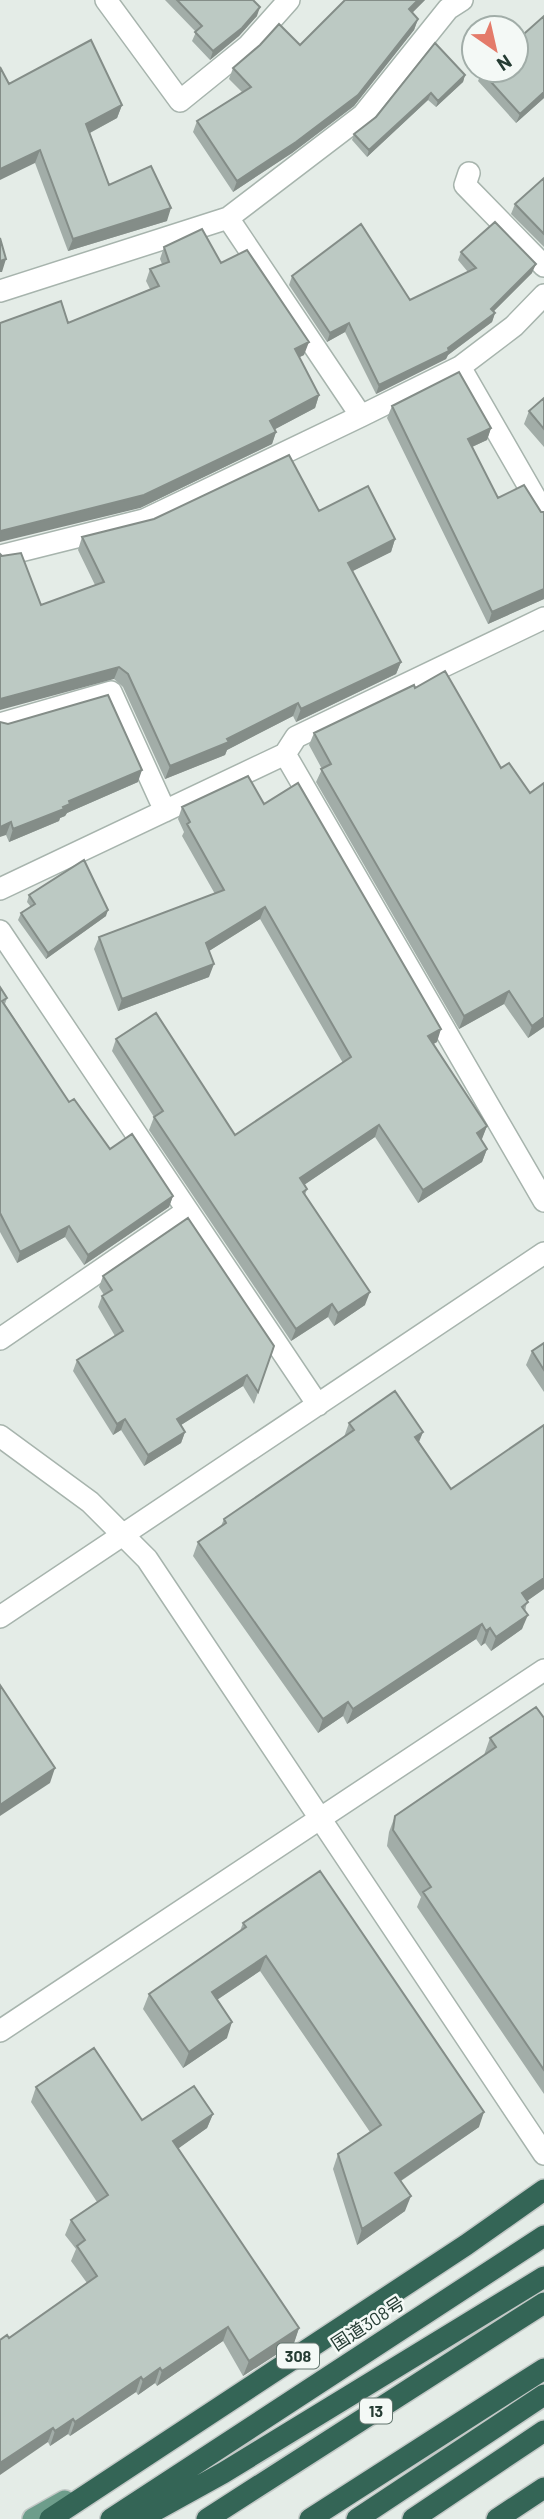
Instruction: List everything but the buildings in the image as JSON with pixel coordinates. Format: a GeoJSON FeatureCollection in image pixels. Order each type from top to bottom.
{"type":"FeatureCollection","features":[{"type":"Feature","properties":{"kind":"highway","name":"308"},"geometry":{"type":"LineString","coordinates":[[50,2519],[466,2245],[544,2190]]}},
{"type":"Feature","properties":{"kind":"highway","name":"国道308号"},"geometry":{"type":"LineString","coordinates":[[111,2519],[542,2237]]}},
{"type":"Feature","properties":{"kind":"highway"},"geometry":{"type":"LineString","coordinates":[[140,2519],[223,2473],[544,2277]]}},
{"type":"Feature","properties":{"kind":"highway","name":"13"},"geometry":{"type":"LineString","coordinates":[[207,2519],[544,2303]]}},
{"type":"Feature","properties":{"kind":"highway"},"geometry":{"type":"LineString","coordinates":[[310,2519],[544,2369]]}},
{"type":"Feature","properties":{"kind":"highway"},"geometry":{"type":"LineString","coordinates":[[357,2519],[544,2395]]}},
{"type":"Feature","properties":{"kind":"highway"},"geometry":{"type":"LineString","coordinates":[[413,2519],[544,2431]]}},
{"type":"Feature","properties":{"kind":"highway"},"geometry":{"type":"LineString","coordinates":[[497,2519],[544,2488]]}},
{"type":"Feature","properties":{"kind":"main road"},"geometry":{"type":"LineString","coordinates":[[33,2519],[188,2428]]}},
{"type":"Feature","properties":{"kind":"street"},"geometry":{"type":"LineString","coordinates":[[106,0],[180,101],[248,46],[289,0]]}},
{"type":"Feature","properties":{"kind":"street"},"geometry":{"type":"LineString","coordinates":[[0,292],[228,218],[363,116],[448,9],[462,0]]}},
{"type":"Feature","properties":{"kind":"street"},"geometry":{"type":"LineString","coordinates":[[468,173],[465,186],[544,266]]}},
{"type":"Feature","properties":{"kind":"street"},"geometry":{"type":"LineString","coordinates":[[228,218],[361,416]]}},
{"type":"Feature","properties":{"kind":"street"},"geometry":{"type":"LineString","coordinates":[[0,556],[144,520],[361,416],[460,367],[514,326],[544,295]]}},
{"type":"Feature","properties":{"kind":"street"},"geometry":{"type":"LineString","coordinates":[[460,367],[544,513]]}},
{"type":"Feature","properties":{"kind":"street"},"geometry":{"type":"LineString","coordinates":[[0,888],[285,754],[296,737],[544,618]]}},
{"type":"Feature","properties":{"kind":"street"},"geometry":{"type":"LineString","coordinates":[[0,724],[111,692],[165,811]]}},
{"type":"Feature","properties":{"kind":"street"},"geometry":{"type":"LineString","coordinates":[[285,754],[544,1201]]}},
{"type":"Feature","properties":{"kind":"street"},"geometry":{"type":"LineString","coordinates":[[0,931],[318,1405]]}},
{"type":"Feature","properties":{"kind":"street"},"geometry":{"type":"LineString","coordinates":[[0,1339],[187,1210]]}},
{"type":"Feature","properties":{"kind":"street"},"geometry":{"type":"LineString","coordinates":[[0,1617],[544,1253]]}},
{"type":"Feature","properties":{"kind":"street"},"geometry":{"type":"LineString","coordinates":[[0,1436],[90,1503],[148,1559],[544,2154]]}},
{"type":"Feature","properties":{"kind":"street"},"geometry":{"type":"LineString","coordinates":[[0,2031],[544,1670]]}}]}
